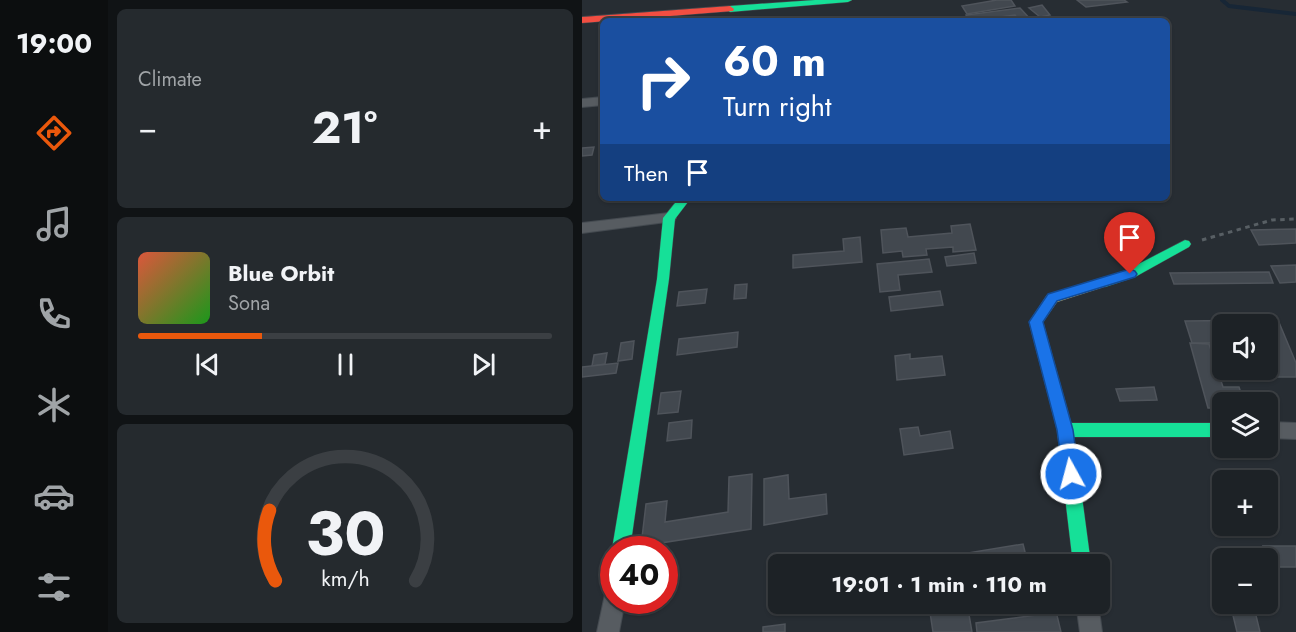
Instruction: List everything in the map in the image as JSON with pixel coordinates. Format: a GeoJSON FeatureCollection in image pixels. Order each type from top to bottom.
{"type":"FeatureCollection","features":[{"type":"Feature","properties":{"kind":"street"},"geometry":{"type":"LineString","coordinates":[[609,18],[848,0]]}},
{"type":"Feature","properties":{"kind":"street"},"geometry":{"type":"LineString","coordinates":[[582,20],[600,19]]}},
{"type":"Feature","properties":{"kind":"street"},"geometry":{"type":"LineString","coordinates":[[582,103],[600,101]]}},
{"type":"Feature","properties":{"kind":"street"},"geometry":{"type":"LineString","coordinates":[[623,536],[663,279],[669,218],[683,201]]}},
{"type":"Feature","properties":{"kind":"street"},"geometry":{"type":"LineString","coordinates":[[582,228],[669,218]]}},
{"type":"Feature","properties":{"kind":"street"},"geometry":{"type":"LineString","coordinates":[[1081,554],[1065,430],[1036,322],[1052,298],[1130,274],[1185,244]]}},
{"type":"Feature","properties":{"kind":"street"},"geometry":{"type":"LineString","coordinates":[[1065,430],[1212,430]]}},
{"type":"Feature","properties":{"kind":"street"},"geometry":{"type":"LineString","coordinates":[[1278,430],[1296,430]]}},
{"type":"Feature","properties":{"kind":"street"},"geometry":{"type":"LineString","coordinates":[[608,632],[611,614]]}},
{"type":"Feature","properties":{"kind":"street"},"geometry":{"type":"LineString","coordinates":[[1089,614],[1091,632]]}},
{"type":"Feature","properties":{"kind":"path"},"geometry":{"type":"LineString","coordinates":[[1185,244],[1272,220],[1296,219]]}},
{"type":"Feature","properties":{"kind":"building"},"geometry":{"type":"Polygon","coordinates":[[[1011,0],[1015,6],[967,14],[962,6],[1011,0]]]}},
{"type":"Feature","properties":{"kind":"building"},"geometry":{"type":"Polygon","coordinates":[[[1077,0],[1124,0],[1127,2],[1086,7],[1077,0]]]}},
{"type":"Feature","properties":{"kind":"building"},"geometry":{"type":"Polygon","coordinates":[[[1042,5],[1050,15],[1040,17],[1029,8],[1042,5]]]}},
{"type":"Feature","properties":{"kind":"building"},"geometry":{"type":"Polygon","coordinates":[[[1020,8],[1029,18],[1018,18],[1015,15],[968,18],[966,15],[1020,8]]]}},
{"type":"Feature","properties":{"kind":"building"},"geometry":{"type":"Polygon","coordinates":[[[594,147],[592,155],[582,156],[582,148],[594,147]]]}},
{"type":"Feature","properties":{"kind":"building"},"geometry":{"type":"Polygon","coordinates":[[[970,224],[976,250],[953,252],[953,247],[926,249],[927,255],[903,257],[902,251],[883,253],[881,230],[906,228],[908,237],[952,233],[951,226],[970,224]]]}},
{"type":"Feature","properties":{"kind":"building"},"geometry":{"type":"Polygon","coordinates":[[[1296,229],[1296,243],[1259,245],[1251,230],[1296,229]]]}},
{"type":"Feature","properties":{"kind":"building"},"geometry":{"type":"Polygon","coordinates":[[[860,237],[862,262],[793,268],[793,255],[844,251],[843,239],[860,237]]]}},
{"type":"Feature","properties":{"kind":"building"},"geometry":{"type":"Polygon","coordinates":[[[974,253],[976,263],[947,266],[945,257],[974,253]]]}},
{"type":"Feature","properties":{"kind":"building"},"geometry":{"type":"Polygon","coordinates":[[[929,259],[932,272],[898,275],[900,290],[880,292],[877,264],[929,259]]]}},
{"type":"Feature","properties":{"kind":"building"},"geometry":{"type":"Polygon","coordinates":[[[1296,265],[1296,282],[1280,283],[1271,266],[1296,265]]]}},
{"type":"Feature","properties":{"kind":"building"},"geometry":{"type":"Polygon","coordinates":[[[1269,272],[1273,283],[1174,284],[1170,273],[1269,272]]]}},
{"type":"Feature","properties":{"kind":"building"},"geometry":{"type":"Polygon","coordinates":[[[747,284],[746,298],[734,299],[735,285],[747,284]]]}},
{"type":"Feature","properties":{"kind":"building"},"geometry":{"type":"Polygon","coordinates":[[[707,289],[705,303],[677,306],[679,292],[707,289]]]}},
{"type":"Feature","properties":{"kind":"building"},"geometry":{"type":"Polygon","coordinates":[[[940,291],[943,305],[891,311],[889,297],[940,291]]]}},
{"type":"Feature","properties":{"kind":"building"},"geometry":{"type":"Polygon","coordinates":[[[1278,320],[1296,363],[1296,377],[1278,377],[1278,320]]]}},
{"type":"Feature","properties":{"kind":"building"},"geometry":{"type":"Polygon","coordinates":[[[1185,321],[1212,321],[1212,343],[1192,343],[1185,321]]]}},
{"type":"Feature","properties":{"kind":"building"},"geometry":{"type":"Polygon","coordinates":[[[738,332],[737,347],[677,355],[679,339],[738,332]]]}},
{"type":"Feature","properties":{"kind":"building"},"geometry":{"type":"Polygon","coordinates":[[[634,341],[632,359],[618,361],[621,343],[634,341]]]}},
{"type":"Feature","properties":{"kind":"building"},"geometry":{"type":"Polygon","coordinates":[[[1190,343],[1209,344],[1212,353],[1212,380],[1221,380],[1223,387],[1239,387],[1241,392],[1212,392],[1212,408],[1208,408],[1190,343]]]}},
{"type":"Feature","properties":{"kind":"building"},"geometry":{"type":"Polygon","coordinates":[[[607,353],[605,364],[592,366],[594,355],[607,353]]]}},
{"type":"Feature","properties":{"kind":"building"},"geometry":{"type":"Polygon","coordinates":[[[910,354],[910,359],[942,356],[945,375],[897,380],[895,356],[910,354]]]}},
{"type":"Feature","properties":{"kind":"building"},"geometry":{"type":"Polygon","coordinates":[[[618,363],[616,373],[582,377],[582,367],[618,363]]]}},
{"type":"Feature","properties":{"kind":"building"},"geometry":{"type":"Polygon","coordinates":[[[1154,387],[1157,400],[1120,401],[1116,389],[1154,387]]]}},
{"type":"Feature","properties":{"kind":"building"},"geometry":{"type":"Polygon","coordinates":[[[681,391],[678,412],[658,414],[661,393],[681,391]]]}},
{"type":"Feature","properties":{"kind":"building"},"geometry":{"type":"Polygon","coordinates":[[[692,420],[691,438],[667,441],[669,423],[692,420]]]}},
{"type":"Feature","properties":{"kind":"building"},"geometry":{"type":"Polygon","coordinates":[[[918,427],[920,436],[950,431],[953,448],[904,455],[900,429],[918,427]]]}},
{"type":"Feature","properties":{"kind":"building"},"geometry":{"type":"Polygon","coordinates":[[[752,474],[751,529],[678,540],[678,536],[642,536],[646,504],[667,501],[665,522],[728,512],[729,477],[752,474]]]}},
{"type":"Feature","properties":{"kind":"building"},"geometry":{"type":"Polygon","coordinates":[[[788,475],[789,499],[826,494],[827,514],[764,525],[764,479],[788,475]]]}},
{"type":"Feature","properties":{"kind":"building"},"geometry":{"type":"Polygon","coordinates":[[[1023,544],[1026,554],[962,554],[1023,544]]]}},
{"type":"Feature","properties":{"kind":"building"},"geometry":{"type":"Polygon","coordinates":[[[1263,546],[1296,546],[1296,567],[1278,567],[1278,548],[1264,548],[1263,546]]]}},
{"type":"Feature","properties":{"kind":"building"},"geometry":{"type":"Polygon","coordinates":[[[930,614],[969,614],[972,632],[933,632],[930,614]]]}},
{"type":"Feature","properties":{"kind":"building"},"geometry":{"type":"Polygon","coordinates":[[[1057,614],[1061,632],[977,632],[976,623],[1057,614]]]}},
{"type":"Feature","properties":{"kind":"building"},"geometry":{"type":"Polygon","coordinates":[[[1233,614],[1256,614],[1260,632],[1237,632],[1233,614]]]}},
{"type":"Feature","properties":{"kind":"building"},"geometry":{"type":"Polygon","coordinates":[[[785,624],[785,632],[763,632],[763,627],[785,624]]]}},
{"type":"Feature","properties":{"kind":"waterway"},"geometry":{"type":"LineString","coordinates":[[1222,0],[1229,6],[1296,14]]}},
{"type":"Feature","properties":{"kind":"traffic: fast"},"geometry":{"type":"LineString","coordinates":[[730,9],[848,0]]}},
{"type":"Feature","properties":{"kind":"traffic: fast"},"geometry":{"type":"LineString","coordinates":[[623,536],[663,279],[669,218],[683,201]]}},
{"type":"Feature","properties":{"kind":"traffic: fast"},"geometry":{"type":"LineString","coordinates":[[1105,282],[1130,274],[1185,244]]}},
{"type":"Feature","properties":{"kind":"traffic: fast"},"geometry":{"type":"LineString","coordinates":[[1081,554],[1065,430],[1212,430]]}},
{"type":"Feature","properties":{"kind":"traffic: slow"},"geometry":{"type":"LineString","coordinates":[[1065,430],[1036,322],[1052,298],[1105,282]]}},
{"type":"Feature","properties":{"kind":"traffic: jam"},"geometry":{"type":"LineString","coordinates":[[609,18],[730,9]]}},
{"type":"Feature","properties":{"kind":"traffic: jam"},"geometry":{"type":"LineString","coordinates":[[582,20],[600,19]]}},
{"type":"Feature","properties":{"kind":"route"},"geometry":{"type":"LineString","coordinates":[[1071,474],[1065,430],[1036,322],[1052,298],[1130,274]]}}]}
